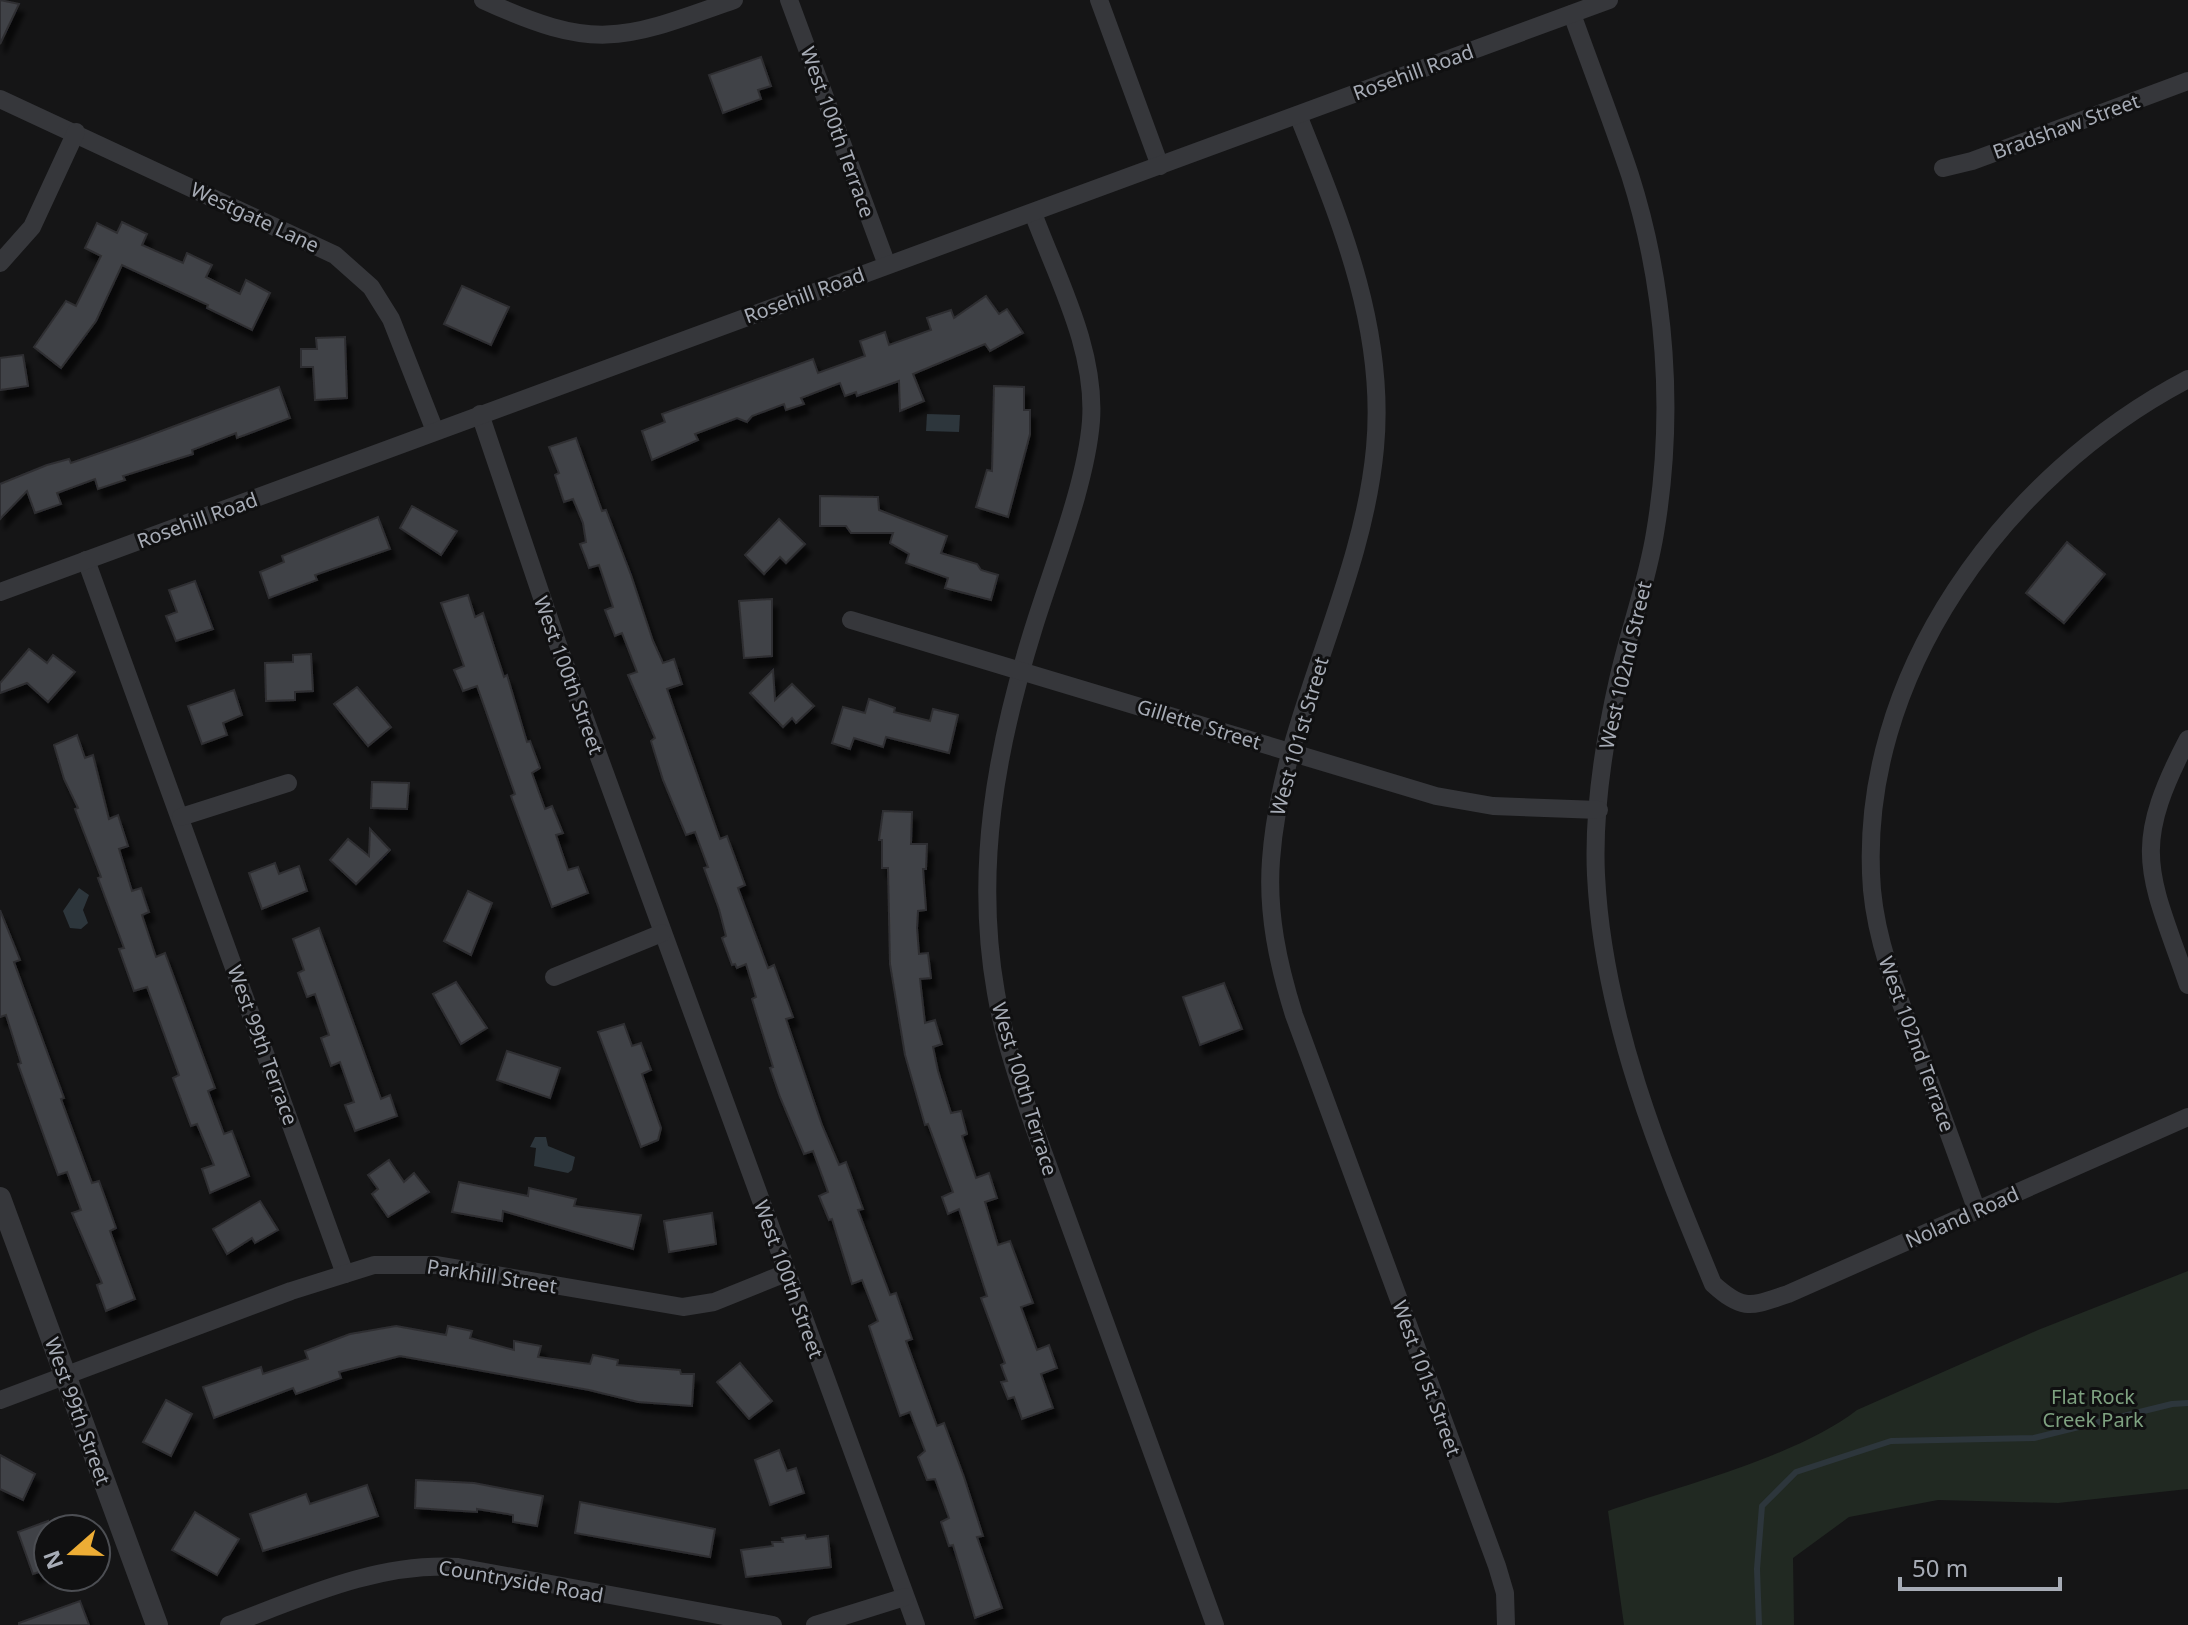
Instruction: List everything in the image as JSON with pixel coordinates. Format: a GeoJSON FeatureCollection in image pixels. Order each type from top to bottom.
{"type":"FeatureCollection","features":[{"type":"Feature","properties":{"kind":"street"},"geometry":{"type":"LineString","coordinates":[[483,0],[530,22],[593,37],[650,30],[734,0]]}},
{"type":"Feature","properties":{"kind":"street","name":"West 100th Terrace"},"geometry":{"type":"LineString","coordinates":[[789,0],[887,265]]}},
{"type":"Feature","properties":{"kind":"street"},"geometry":{"type":"LineString","coordinates":[[1099,0],[1160,166]]}},
{"type":"Feature","properties":{"kind":"street","name":"Rosehill Road"},"geometry":{"type":"LineString","coordinates":[[0,592],[1609,0]]}},
{"type":"Feature","properties":{"kind":"street","name":"West 102nd Street"},"geometry":{"type":"LineString","coordinates":[[1572,14],[1630,176],[1649,248],[1661,322],[1665,402],[1655,532],[1604,749],[1596,873],[1605,961],[1618,1024],[1689,1227],[1713,1284],[1733,1302]]}},
{"type":"Feature","properties":{"kind":"street","name":"Bradshaw Street"},"geometry":{"type":"LineString","coordinates":[[1943,168],[1972,161],[2188,81]]}},
{"type":"Feature","properties":{"kind":"street","name":"Westgate Lane"},"geometry":{"type":"LineString","coordinates":[[0,99],[335,255],[371,287],[391,319],[435,431]]}},
{"type":"Feature","properties":{"kind":"street","name":"West 101st Street"},"geometry":{"type":"LineString","coordinates":[[1298,115],[1357,273],[1370,325],[1376,407],[1372,472],[1362,523],[1292,752],[1275,820],[1270,862],[1271,908],[1279,966],[1299,1029],[1497,1566],[1505,1593],[1506,1624]]}},
{"type":"Feature","properties":{"kind":"street"},"geometry":{"type":"LineString","coordinates":[[0,263],[32,227],[76,132]]}},
{"type":"Feature","properties":{"kind":"street","name":"West 100th Terrace"},"geometry":{"type":"LineString","coordinates":[[1033,213],[1085,357],[1091,420],[1072,501],[1000,746],[992,794],[987,914],[995,991],[1008,1048],[1034,1127],[1215,1625]]}},
{"type":"Feature","properties":{"kind":"street","name":"West 102nd Terrace"},"geometry":{"type":"LineString","coordinates":[[1977,1211],[1894,984],[1873,892],[1871,845],[1879,779],[1894,720],[1914,669],[1949,601],[2000,529],[2050,476],[2099,434],[2153,397],[2188,379]]}},
{"type":"Feature","properties":{"kind":"street","name":"West 100th Street"},"geometry":{"type":"LineString","coordinates":[[480,414],[533,574],[662,933],[916,1625]]}},
{"type":"Feature","properties":{"kind":"street","name":"West 99th Terrace"},"geometry":{"type":"LineString","coordinates":[[86,560],[345,1274]]}},
{"type":"Feature","properties":{"kind":"street","name":"Gillette Street"},"geometry":{"type":"LineString","coordinates":[[851,620],[1436,796],[1493,806],[1599,810]]}},
{"type":"Feature","properties":{"kind":"street"},"geometry":{"type":"LineString","coordinates":[[2188,739],[2157,805],[2150,830],[2148,859],[2154,887],[2188,985]]}},
{"type":"Feature","properties":{"kind":"street"},"geometry":{"type":"LineString","coordinates":[[181,817],[288,783]]}},
{"type":"Feature","properties":{"kind":"street"},"geometry":{"type":"LineString","coordinates":[[554,977],[662,933]]}},
{"type":"Feature","properties":{"kind":"street","name":"Noland Road"},"geometry":{"type":"LineString","coordinates":[[1733,1302],[1754,1305],[1788,1294],[2188,1117]]}},
{"type":"Feature","properties":{"kind":"street","name":"West 99th Street"},"geometry":{"type":"LineString","coordinates":[[0,1198],[157,1625]]}},
{"type":"Feature","properties":{"kind":"street","name":"Parkhill Street"},"geometry":{"type":"LineString","coordinates":[[0,1400],[345,1274],[396,1263],[437,1265],[683,1307],[714,1302],[786,1273]]}},
{"type":"Feature","properties":{"kind":"street","name":"Countryside Road"},"geometry":{"type":"LineString","coordinates":[[229,1625],[361,1577],[427,1565],[458,1567],[773,1625]]}},
{"type":"Feature","properties":{"kind":"street"},"geometry":{"type":"LineString","coordinates":[[815,1625],[905,1597]]}},
{"type":"Feature","properties":{"kind":"green space","name":"Flat Rock Creek Park"},"geometry":{"type":"Polygon","coordinates":[[[2188,1271],[2188,1489],[2058,1503],[1938,1500],[1849,1517],[1793,1558],[1794,1625],[1624,1625],[1608,1511],[1772,1456],[1832,1427],[1857,1410],[2038,1330],[2188,1271]]]}},
{"type":"Feature","properties":{"kind":"shaded area"},"geometry":{"type":"Polygon","coordinates":[[[927,414],[960,415],[959,432],[926,431],[927,414]]]}},
{"type":"Feature","properties":{"kind":"shaded area"},"geometry":{"type":"Polygon","coordinates":[[[79,888],[89,895],[83,910],[88,923],[81,929],[70,928],[63,911],[79,888]]]}},
{"type":"Feature","properties":{"kind":"shaded area"},"geometry":{"type":"Polygon","coordinates":[[[535,1137],[546,1137],[548,1146],[575,1157],[572,1170],[568,1173],[534,1166],[536,1148],[530,1147],[535,1137]]]}},
{"type":"Feature","properties":{"kind":"building"},"geometry":{"type":"Polygon","coordinates":[[[0,0],[19,4],[0,44],[0,0]]]}},
{"type":"Feature","properties":{"kind":"building"},"geometry":{"type":"Polygon","coordinates":[[[761,57],[771,86],[758,90],[761,99],[723,113],[709,75],[761,57]]]}},
{"type":"Feature","properties":{"kind":"building"},"geometry":{"type":"Polygon","coordinates":[[[122,222],[147,234],[142,245],[183,263],[187,253],[212,265],[206,277],[240,294],[246,280],[270,293],[252,330],[207,308],[208,305],[122,265],[96,321],[61,368],[34,347],[66,301],[76,306],[101,256],[85,248],[97,223],[117,233],[122,222]]]}},
{"type":"Feature","properties":{"kind":"building"},"geometry":{"type":"Polygon","coordinates":[[[462,286],[509,307],[491,345],[444,324],[462,286]]]}},
{"type":"Feature","properties":{"kind":"building"},"geometry":{"type":"Polygon","coordinates":[[[986,296],[999,314],[1007,309],[1023,333],[990,351],[985,344],[913,374],[924,401],[900,411],[899,381],[857,396],[856,392],[845,396],[840,383],[801,398],[804,404],[786,410],[784,404],[752,416],[747,422],[737,418],[695,434],[698,440],[652,460],[642,431],[665,422],[662,414],[813,359],[818,373],[865,356],[860,341],[885,332],[889,345],[931,330],[927,318],[951,310],[954,318],[986,296]]]}},
{"type":"Feature","properties":{"kind":"building"},"geometry":{"type":"Polygon","coordinates":[[[345,337],[347,398],[315,400],[313,367],[301,367],[301,349],[317,349],[316,338],[345,337]]]}},
{"type":"Feature","properties":{"kind":"building"},"geometry":{"type":"Polygon","coordinates":[[[23,355],[28,386],[0,390],[0,358],[23,355]]]}},
{"type":"Feature","properties":{"kind":"building"},"geometry":{"type":"Polygon","coordinates":[[[994,386],[1024,387],[1024,410],[1030,410],[1030,434],[1008,517],[976,507],[987,470],[992,471],[994,386]]]}},
{"type":"Feature","properties":{"kind":"building"},"geometry":{"type":"Polygon","coordinates":[[[279,387],[290,418],[237,438],[236,433],[192,450],[193,454],[123,476],[125,480],[98,489],[95,479],[57,493],[61,504],[35,513],[27,491],[0,519],[0,484],[47,465],[69,459],[71,463],[279,387]]]}},
{"type":"Feature","properties":{"kind":"building"},"geometry":{"type":"Polygon","coordinates":[[[576,438],[602,511],[606,510],[631,575],[653,641],[663,663],[674,659],[682,684],[667,689],[720,839],[727,836],[745,885],[738,888],[768,968],[774,965],[793,1017],[786,1019],[822,1125],[839,1165],[846,1162],[863,1209],[858,1210],[890,1295],[896,1293],[912,1339],[906,1341],[937,1426],[944,1423],[964,1477],[983,1536],[977,1537],[1002,1608],[975,1618],[953,1545],[949,1546],[941,1522],[949,1518],[935,1479],[927,1480],[918,1457],[925,1451],[910,1412],[900,1416],[869,1326],[878,1321],[862,1280],[852,1284],[832,1219],[829,1220],[819,1196],[828,1192],[813,1151],[804,1154],[780,1097],[752,999],[756,997],[746,964],[737,968],[735,964],[732,965],[722,938],[726,936],[719,909],[704,868],[708,867],[695,832],[686,835],[663,780],[651,741],[655,738],[628,675],[637,672],[622,633],[615,636],[605,610],[613,607],[599,565],[589,568],[580,544],[586,542],[583,523],[573,499],[564,502],[555,475],[559,473],[549,447],[576,438]]]}},
{"type":"Feature","properties":{"kind":"building"},"geometry":{"type":"Polygon","coordinates":[[[820,496],[878,497],[879,510],[947,536],[941,553],[977,564],[981,570],[998,575],[991,600],[945,588],[948,578],[906,563],[909,554],[890,543],[893,533],[851,533],[846,526],[820,526],[820,496]]]}},
{"type":"Feature","properties":{"kind":"building"},"geometry":{"type":"Polygon","coordinates":[[[412,506],[457,531],[441,555],[400,528],[412,506]]]}},
{"type":"Feature","properties":{"kind":"building"},"geometry":{"type":"Polygon","coordinates":[[[378,517],[390,549],[315,575],[317,580],[269,598],[260,572],[284,562],[282,556],[378,517]]]}},
{"type":"Feature","properties":{"kind":"building"},"geometry":{"type":"Polygon","coordinates":[[[779,519],[805,544],[786,563],[780,557],[764,574],[745,555],[779,519]]]}},
{"type":"Feature","properties":{"kind":"building"},"geometry":{"type":"Polygon","coordinates":[[[2067,542],[2105,574],[2064,623],[2026,593],[2067,542]]]}},
{"type":"Feature","properties":{"kind":"building"},"geometry":{"type":"Polygon","coordinates":[[[195,581],[213,629],[176,641],[166,616],[177,612],[169,590],[195,581]]]}},
{"type":"Feature","properties":{"kind":"building"},"geometry":{"type":"Polygon","coordinates":[[[468,595],[475,617],[483,613],[504,677],[507,675],[527,742],[530,741],[540,768],[532,773],[545,809],[552,806],[563,833],[556,835],[568,870],[578,867],[588,893],[552,907],[511,796],[515,794],[477,686],[463,691],[454,670],[464,666],[441,603],[468,595]]]}},
{"type":"Feature","properties":{"kind":"building"},"geometry":{"type":"Polygon","coordinates":[[[772,599],[772,656],[744,658],[739,601],[772,599]]]}},
{"type":"Feature","properties":{"kind":"building"},"geometry":{"type":"Polygon","coordinates":[[[29,649],[47,663],[53,655],[75,672],[48,702],[27,683],[0,693],[0,683],[29,649]]]}},
{"type":"Feature","properties":{"kind":"building"},"geometry":{"type":"Polygon","coordinates":[[[311,654],[313,691],[295,692],[295,700],[266,701],[265,663],[293,662],[293,655],[311,654]]]}},
{"type":"Feature","properties":{"kind":"building"},"geometry":{"type":"Polygon","coordinates":[[[773,670],[775,700],[792,684],[814,706],[796,723],[792,718],[783,727],[750,693],[773,670]]]}},
{"type":"Feature","properties":{"kind":"building"},"geometry":{"type":"Polygon","coordinates":[[[357,687],[391,727],[368,746],[334,704],[357,687]]]}},
{"type":"Feature","properties":{"kind":"building"},"geometry":{"type":"Polygon","coordinates":[[[234,690],[242,715],[223,723],[227,735],[202,744],[188,706],[234,690]]]}},
{"type":"Feature","properties":{"kind":"building"},"geometry":{"type":"Polygon","coordinates":[[[869,699],[895,708],[894,712],[930,721],[933,709],[958,715],[949,753],[886,737],[883,747],[854,738],[850,749],[832,743],[843,707],[865,713],[869,699]]]}},
{"type":"Feature","properties":{"kind":"building"},"geometry":{"type":"Polygon","coordinates":[[[77,735],[85,758],[93,755],[109,819],[118,815],[128,846],[119,849],[132,891],[141,888],[149,912],[142,915],[156,957],[165,953],[215,1088],[208,1091],[224,1134],[232,1131],[249,1176],[210,1193],[202,1169],[214,1165],[197,1124],[191,1126],[173,1078],[179,1075],[147,987],[134,991],[119,949],[124,948],[98,878],[101,877],[54,745],[77,735]]]}},
{"type":"Feature","properties":{"kind":"building"},"geometry":{"type":"Polygon","coordinates":[[[372,782],[409,783],[407,809],[371,808],[372,782]]]}},
{"type":"Feature","properties":{"kind":"building"},"geometry":{"type":"Polygon","coordinates":[[[883,811],[912,812],[911,844],[927,844],[926,869],[923,869],[926,910],[918,911],[917,928],[919,954],[928,953],[931,978],[920,979],[925,1023],[935,1020],[942,1044],[933,1047],[938,1071],[951,1113],[961,1111],[967,1134],[962,1136],[976,1178],[989,1173],[997,1198],[985,1202],[998,1245],[1010,1241],[1033,1303],[1021,1307],[1037,1350],[1049,1345],[1057,1368],[1041,1374],[1053,1408],[1022,1419],[1014,1397],[1008,1399],[1001,1382],[1007,1381],[1001,1365],[1005,1363],[981,1298],[987,1296],[959,1209],[948,1214],[942,1197],[953,1192],[928,1124],[925,1125],[905,1055],[890,964],[888,868],[882,868],[882,840],[879,840],[883,811]]]}},
{"type":"Feature","properties":{"kind":"building"},"geometry":{"type":"Polygon","coordinates":[[[370,829],[390,850],[356,884],[330,860],[348,839],[369,856],[370,829]]]}},
{"type":"Feature","properties":{"kind":"building"},"geometry":{"type":"Polygon","coordinates":[[[275,863],[279,874],[299,866],[307,891],[262,909],[249,873],[275,863]]]}},
{"type":"Feature","properties":{"kind":"building"},"geometry":{"type":"Polygon","coordinates":[[[468,891],[492,903],[471,955],[444,941],[468,891]]]}},
{"type":"Feature","properties":{"kind":"building"},"geometry":{"type":"Polygon","coordinates":[[[0,910],[20,960],[14,962],[64,1098],[61,1099],[92,1183],[99,1181],[116,1228],[110,1231],[135,1299],[106,1311],[97,1285],[102,1283],[72,1213],[81,1210],[67,1172],[58,1175],[18,1064],[21,1063],[6,1015],[0,1017],[0,910]]]}},
{"type":"Feature","properties":{"kind":"building"},"geometry":{"type":"Polygon","coordinates":[[[319,928],[381,1099],[390,1095],[397,1116],[355,1131],[345,1105],[354,1102],[340,1062],[331,1066],[321,1038],[329,1035],[315,994],[307,997],[298,973],[304,970],[293,939],[319,928]]]}},
{"type":"Feature","properties":{"kind":"building"},"geometry":{"type":"Polygon","coordinates":[[[456,982],[487,1028],[461,1044],[433,994],[456,982]]]}},
{"type":"Feature","properties":{"kind":"building"},"geometry":{"type":"Polygon","coordinates":[[[1224,983],[1242,1029],[1200,1045],[1183,997],[1224,983]]]}},
{"type":"Feature","properties":{"kind":"building"},"geometry":{"type":"Polygon","coordinates":[[[624,1024],[632,1046],[641,1043],[651,1070],[642,1074],[661,1128],[658,1140],[641,1147],[598,1032],[624,1024]]]}},
{"type":"Feature","properties":{"kind":"building"},"geometry":{"type":"Polygon","coordinates":[[[507,1051],[560,1068],[550,1098],[497,1080],[507,1051]]]}},
{"type":"Feature","properties":{"kind":"building"},"geometry":{"type":"Polygon","coordinates":[[[389,1160],[404,1182],[414,1173],[429,1192],[388,1217],[372,1194],[378,1189],[368,1175],[389,1160]]]}},
{"type":"Feature","properties":{"kind":"building"},"geometry":{"type":"Polygon","coordinates":[[[459,1182],[528,1196],[529,1188],[576,1199],[574,1206],[641,1215],[633,1249],[503,1211],[502,1221],[452,1212],[459,1182]]]}},
{"type":"Feature","properties":{"kind":"building"},"geometry":{"type":"Polygon","coordinates":[[[260,1201],[278,1230],[255,1243],[252,1238],[227,1254],[213,1229],[260,1201]]]}},
{"type":"Feature","properties":{"kind":"building"},"geometry":{"type":"Polygon","coordinates":[[[712,1213],[716,1244],[669,1252],[664,1221],[712,1213]]]}},
{"type":"Feature","properties":{"kind":"building"},"geometry":{"type":"Polygon","coordinates":[[[396,1326],[446,1335],[448,1326],[472,1331],[470,1338],[514,1350],[514,1341],[541,1346],[538,1357],[590,1364],[593,1355],[618,1360],[617,1365],[680,1370],[681,1374],[694,1374],[692,1406],[638,1402],[589,1390],[400,1356],[339,1372],[341,1378],[296,1394],[293,1388],[214,1418],[203,1387],[261,1367],[263,1374],[308,1359],[305,1351],[350,1334],[396,1326]]]}},
{"type":"Feature","properties":{"kind":"building"},"geometry":{"type":"Polygon","coordinates":[[[740,1363],[772,1401],[749,1419],[717,1382],[740,1363]]]}},
{"type":"Feature","properties":{"kind":"building"},"geometry":{"type":"Polygon","coordinates":[[[166,1400],[192,1414],[171,1456],[143,1442],[166,1400]]]}},
{"type":"Feature","properties":{"kind":"building"},"geometry":{"type":"Polygon","coordinates":[[[779,1450],[787,1471],[796,1468],[804,1493],[770,1505],[755,1460],[779,1450]]]}},
{"type":"Feature","properties":{"kind":"building"},"geometry":{"type":"Polygon","coordinates":[[[0,1455],[35,1474],[23,1500],[0,1489],[0,1455]]]}},
{"type":"Feature","properties":{"kind":"building"},"geometry":{"type":"Polygon","coordinates":[[[416,1480],[474,1483],[543,1496],[537,1526],[513,1522],[513,1515],[477,1509],[477,1512],[415,1508],[416,1480]]]}},
{"type":"Feature","properties":{"kind":"building"},"geometry":{"type":"Polygon","coordinates":[[[367,1485],[378,1516],[263,1551],[250,1514],[306,1494],[310,1504],[367,1485]]]}},
{"type":"Feature","properties":{"kind":"building"},"geometry":{"type":"Polygon","coordinates":[[[580,1502],[715,1529],[710,1557],[575,1533],[580,1502]]]}},
{"type":"Feature","properties":{"kind":"building"},"geometry":{"type":"Polygon","coordinates":[[[195,1512],[239,1539],[217,1575],[172,1550],[195,1512]]]}},
{"type":"Feature","properties":{"kind":"building"},"geometry":{"type":"Polygon","coordinates":[[[32,1527],[32,1571],[18,1532],[32,1527]]]}},
{"type":"Feature","properties":{"kind":"building"},"geometry":{"type":"Polygon","coordinates":[[[805,1535],[806,1539],[828,1536],[831,1567],[746,1577],[741,1550],[773,1546],[772,1542],[783,1542],[782,1538],[805,1535]]]}},
{"type":"Feature","properties":{"kind":"building"},"geometry":{"type":"Polygon","coordinates":[[[80,1601],[89,1625],[19,1625],[19,1623],[80,1601]]]}},
{"type":"Feature","properties":{"kind":"waterway"},"geometry":{"type":"LineString","coordinates":[[1759,1625],[1757,1569],[1762,1506],[1796,1472],[1891,1441],[2034,1438],[2172,1404],[2188,1403]]}}]}
